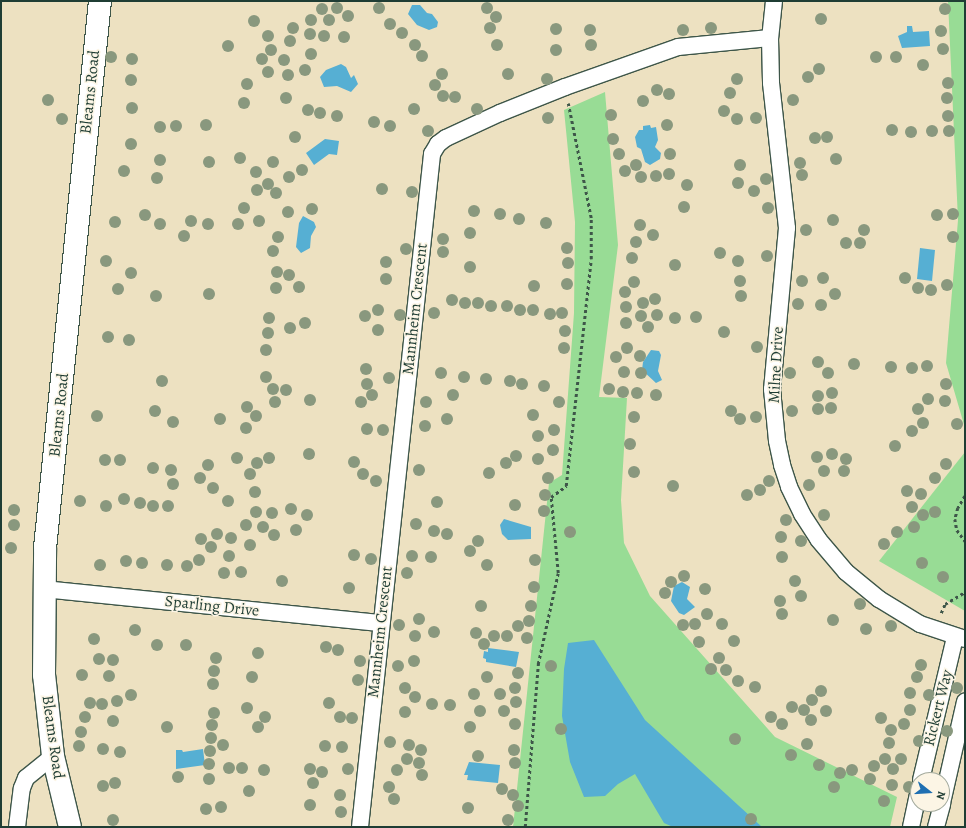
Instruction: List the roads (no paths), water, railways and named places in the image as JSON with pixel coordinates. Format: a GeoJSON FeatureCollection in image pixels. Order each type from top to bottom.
{"type":"FeatureCollection","features":[{"type":"Feature","properties":{"kind":"main road","name":"Bleams Road"},"geometry":{"type":"LineString","coordinates":[[70,827],[53,756],[44,675],[45,548],[100,1]]}},
{"type":"Feature","properties":{"kind":"street","name":"Milne Drive"},"geometry":{"type":"LineString","coordinates":[[774,1],[770,38],[771,82],[787,228],[772,389],[777,441],[782,465],[789,488],[806,520],[818,539],[846,572],[878,599],[937,631],[960,638]]}},
{"type":"Feature","properties":{"kind":"street","name":"Mannheim Crescent"},"geometry":{"type":"LineString","coordinates":[[360,827],[432,154],[438,144],[447,137],[565,87],[678,47],[770,38]]}},
{"type":"Feature","properties":{"kind":"street","name":"Sparling Drive"},"geometry":{"type":"LineString","coordinates":[[44,589],[381,623]]}},
{"type":"Feature","properties":{"kind":"street","name":"Rickert Way"},"geometry":{"type":"LineString","coordinates":[[923,772],[960,638]]}},
{"type":"Feature","properties":{"kind":"street","name":"Rickert Way"},"geometry":{"type":"LineString","coordinates":[[949,772],[965,702]]}},
{"type":"Feature","properties":{"kind":"street"},"geometry":{"type":"LineString","coordinates":[[17,827],[22,788],[26,778],[53,756]]}},
{"type":"Feature","properties":{"kind":"street"},"geometry":{"type":"LineString","coordinates":[[911,827],[914,812]]}},
{"type":"Feature","properties":{"kind":"street","name":"Rickert Way"},"geometry":{"type":"LineString","coordinates":[[936,827],[940,812]]}},
{"type":"Feature","properties":{"kind":"water"},"geometry":{"type":"Polygon","coordinates":[[[412,5],[420,5],[427,13],[432,14],[438,22],[437,27],[429,30],[417,25],[408,14],[412,5]]]}},
{"type":"Feature","properties":{"kind":"water"},"geometry":{"type":"Polygon","coordinates":[[[907,26],[912,26],[913,32],[929,31],[930,46],[902,48],[898,36],[907,32],[907,26]]]}},
{"type":"Feature","properties":{"kind":"water"},"geometry":{"type":"Polygon","coordinates":[[[341,64],[346,67],[351,78],[354,75],[358,84],[351,92],[337,86],[324,87],[320,77],[326,70],[341,64]]]}},
{"type":"Feature","properties":{"kind":"water"},"geometry":{"type":"Polygon","coordinates":[[[650,125],[651,128],[656,127],[658,140],[655,147],[661,153],[660,159],[650,165],[645,162],[641,149],[637,147],[635,137],[639,130],[643,130],[643,126],[650,125]]]}},
{"type":"Feature","properties":{"kind":"water"},"geometry":{"type":"Polygon","coordinates":[[[325,139],[339,141],[337,155],[329,154],[314,165],[306,153],[325,139]]]}},
{"type":"Feature","properties":{"kind":"water"},"geometry":{"type":"Polygon","coordinates":[[[303,216],[314,222],[316,227],[311,236],[310,248],[301,253],[296,247],[299,223],[303,216]]]}},
{"type":"Feature","properties":{"kind":"water"},"geometry":{"type":"Polygon","coordinates":[[[920,248],[935,250],[932,281],[917,279],[920,248]]]}},
{"type":"Feature","properties":{"kind":"water"},"geometry":{"type":"Polygon","coordinates":[[[651,350],[659,351],[661,355],[658,371],[662,380],[656,383],[642,370],[643,362],[651,350]]]}},
{"type":"Feature","properties":{"kind":"water"},"geometry":{"type":"Polygon","coordinates":[[[504,519],[531,527],[531,539],[508,540],[502,534],[500,525],[504,519]]]}},
{"type":"Feature","properties":{"kind":"water"},"geometry":{"type":"Polygon","coordinates":[[[682,582],[690,587],[687,599],[695,607],[684,615],[679,613],[671,601],[674,586],[682,582]]]}},
{"type":"Feature","properties":{"kind":"water"},"geometry":{"type":"Polygon","coordinates":[[[594,640],[645,720],[762,827],[673,827],[664,823],[635,774],[618,784],[605,796],[584,797],[570,762],[562,716],[564,669],[568,643],[594,640]]]}},
{"type":"Feature","properties":{"kind":"water"},"geometry":{"type":"Polygon","coordinates":[[[488,648],[519,652],[516,667],[486,662],[486,659],[483,658],[484,651],[488,652],[488,648]]]}},
{"type":"Feature","properties":{"kind":"water"},"geometry":{"type":"Polygon","coordinates":[[[203,749],[205,765],[176,769],[176,750],[182,750],[183,752],[203,749]]]}},
{"type":"Feature","properties":{"kind":"water"},"geometry":{"type":"Polygon","coordinates":[[[469,762],[500,765],[498,783],[467,780],[468,775],[464,775],[469,762]]]}}]}
